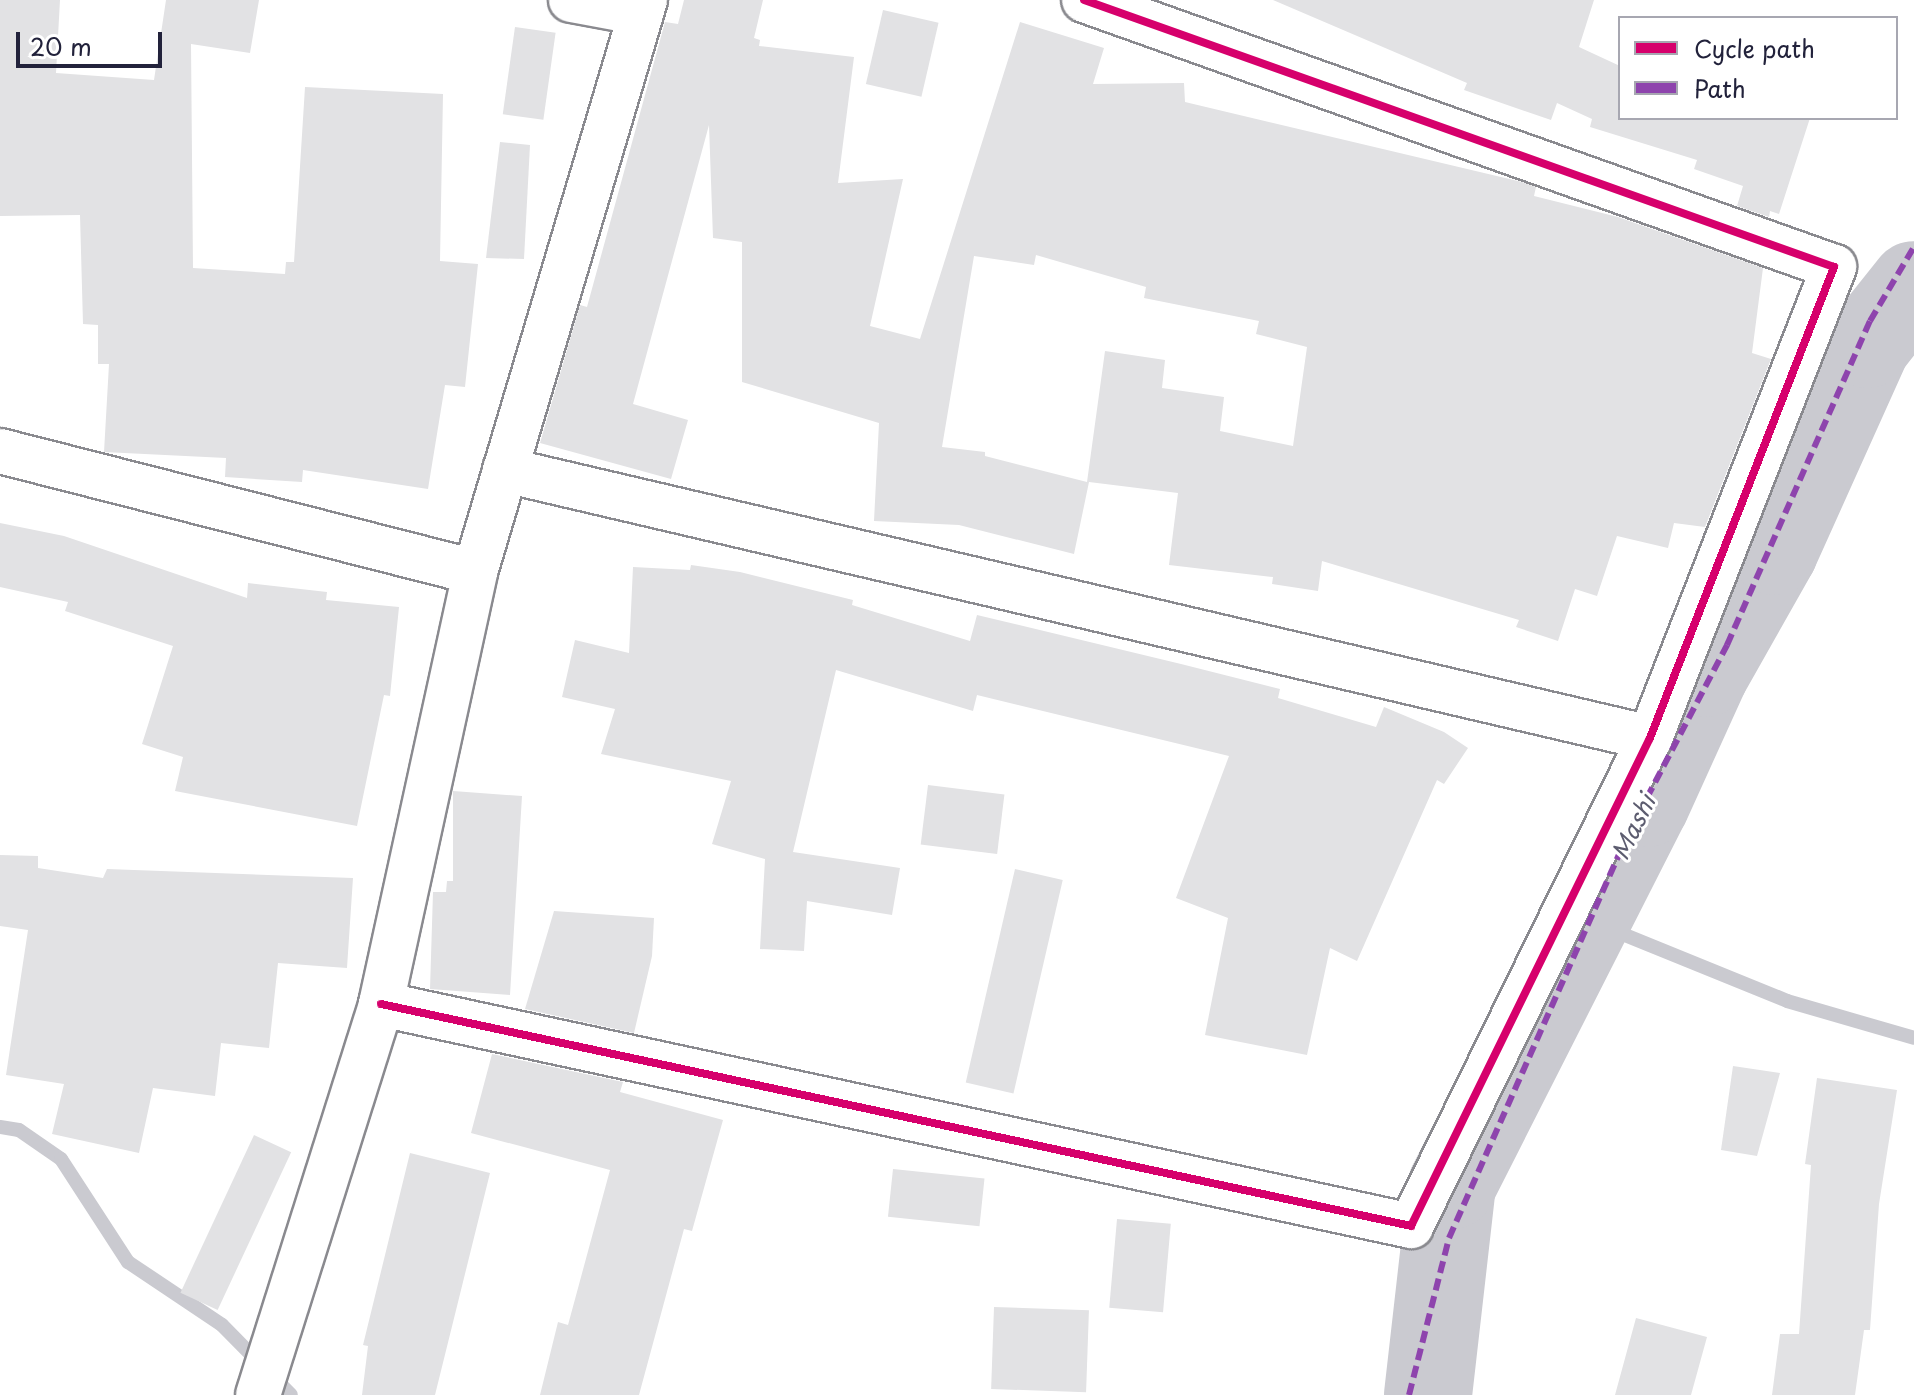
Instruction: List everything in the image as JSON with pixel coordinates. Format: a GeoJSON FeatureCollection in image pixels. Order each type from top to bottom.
{"type":"FeatureCollection","features":[{"type":"Feature","properties":{"kind":"street"},"geometry":{"type":"LineString","coordinates":[[258,1395],[381,1004],[475,572],[643,6],[571,0]]}},
{"type":"Feature","properties":{"kind":"street"},"geometry":{"type":"LineString","coordinates":[[381,1004],[1411,1226],[1650,738],[1834,267],[1084,0]]}},
{"type":"Feature","properties":{"kind":"street"},"geometry":{"type":"LineString","coordinates":[[0,451],[475,572]]}},
{"type":"Feature","properties":{"kind":"street"},"geometry":{"type":"LineString","coordinates":[[505,470],[1650,738]]}},
{"type":"Feature","properties":{"kind":"building"},"geometry":{"type":"Polygon","coordinates":[[[0,0],[60,0],[56,73],[154,80],[166,0],[259,0],[250,53],[191,44],[193,268],[285,274],[286,262],[294,262],[305,87],[443,94],[440,261],[478,264],[465,387],[445,385],[428,489],[303,470],[302,482],[225,477],[226,458],[104,452],[109,364],[98,364],[98,325],[83,324],[80,215],[0,216],[0,0]]]}},
{"type":"Feature","properties":{"kind":"building"},"geometry":{"type":"Polygon","coordinates":[[[684,0],[763,0],[754,38],[760,40],[759,46],[854,57],[838,183],[903,179],[870,326],[920,339],[1020,22],[1104,48],[1093,84],[1184,83],[1185,102],[1522,182],[1536,187],[1534,196],[1618,217],[1763,268],[1752,353],[1771,359],[1705,527],[1674,523],[1668,548],[1617,536],[1597,596],[1575,589],[1558,641],[1516,627],[1519,620],[1322,561],[1318,591],[1272,584],[1273,577],[1169,565],[1178,493],[1089,482],[1074,554],[959,525],[874,521],[879,423],[742,382],[742,242],[713,238],[709,125],[633,404],[688,420],[671,479],[540,443],[580,305],[587,307],[665,22],[678,24],[684,0]],[[1036,255],[1034,265],[974,256],[942,447],[985,452],[985,456],[1087,482],[1105,351],[1165,360],[1162,388],[1224,397],[1220,431],[1293,446],[1307,347],[1256,334],[1259,321],[1144,298],[1146,287],[1036,255]]]}},
{"type":"Feature","properties":{"kind":"building"},"geometry":{"type":"Polygon","coordinates":[[[1273,0],[1594,0],[1579,47],[1618,65],[1618,120],[1809,120],[1779,214],[1770,211],[1769,217],[1737,206],[1743,186],[1694,169],[1697,160],[1590,127],[1592,119],[1557,103],[1551,120],[1464,90],[1467,83],[1273,0]]]}},
{"type":"Feature","properties":{"kind":"building"},"geometry":{"type":"Polygon","coordinates":[[[883,10],[939,23],[921,97],[866,84],[883,10]]]}},
{"type":"Feature","properties":{"kind":"building"},"geometry":{"type":"Polygon","coordinates":[[[515,27],[556,33],[543,120],[503,114],[515,27]]]}},
{"type":"Feature","properties":{"kind":"building"},"geometry":{"type":"Polygon","coordinates":[[[500,142],[530,145],[524,259],[486,258],[500,142]]]}},
{"type":"Feature","properties":{"kind":"building"},"geometry":{"type":"Polygon","coordinates":[[[0,523],[64,536],[247,598],[248,583],[327,592],[326,600],[399,607],[390,696],[384,695],[357,826],[175,791],[183,757],[142,744],[173,646],[65,611],[68,602],[0,587],[0,523]]]}},
{"type":"Feature","properties":{"kind":"building"},"geometry":{"type":"Polygon","coordinates":[[[691,565],[740,572],[853,600],[852,605],[970,641],[977,615],[1280,689],[1278,698],[1376,727],[1384,707],[1444,732],[1468,748],[1444,784],[1437,780],[1357,961],[1330,948],[1307,1055],[1205,1035],[1228,918],[1176,898],[1229,756],[977,695],[973,711],[836,670],[793,852],[900,868],[892,915],[807,901],[804,951],[760,949],[765,859],[712,844],[731,781],[601,754],[615,709],[562,697],[575,640],[629,653],[633,567],[690,570],[691,565]]]}},
{"type":"Feature","properties":{"kind":"building"},"geometry":{"type":"Polygon","coordinates":[[[928,785],[1004,794],[997,854],[921,845],[928,785]]]}},
{"type":"Feature","properties":{"kind":"building"},"geometry":{"type":"Polygon","coordinates":[[[453,791],[522,796],[510,995],[430,989],[433,892],[446,892],[447,881],[453,881],[453,791]]]}},
{"type":"Feature","properties":{"kind":"building"},"geometry":{"type":"Polygon","coordinates":[[[0,855],[38,856],[38,868],[103,878],[107,869],[353,878],[347,968],[278,963],[269,1048],[221,1043],[215,1096],[153,1088],[139,1153],[52,1134],[64,1084],[6,1075],[28,930],[0,926],[0,855]]]}},
{"type":"Feature","properties":{"kind":"building"},"geometry":{"type":"Polygon","coordinates":[[[1015,869],[1063,880],[1013,1093],[966,1082],[1015,869]]]}},
{"type":"Feature","properties":{"kind":"building"},"geometry":{"type":"Polygon","coordinates":[[[554,911],[654,918],[652,956],[634,1033],[525,1009],[554,911]]]}},
{"type":"Feature","properties":{"kind":"building"},"geometry":{"type":"Polygon","coordinates":[[[492,1054],[623,1082],[620,1092],[723,1120],[692,1231],[684,1229],[639,1395],[540,1395],[558,1322],[568,1325],[610,1170],[471,1133],[492,1054]]]}},
{"type":"Feature","properties":{"kind":"building"},"geometry":{"type":"Polygon","coordinates":[[[1733,1066],[1780,1073],[1757,1156],[1721,1150],[1733,1066]]]}},
{"type":"Feature","properties":{"kind":"building"},"geometry":{"type":"Polygon","coordinates":[[[1817,1078],[1897,1090],[1879,1204],[1870,1330],[1864,1330],[1855,1395],[1772,1395],[1780,1334],[1799,1334],[1811,1165],[1805,1164],[1817,1078]]]}},
{"type":"Feature","properties":{"kind":"building"},"geometry":{"type":"Polygon","coordinates":[[[254,1135],[291,1152],[218,1310],[180,1293],[254,1135]]]}},
{"type":"Feature","properties":{"kind":"building"},"geometry":{"type":"Polygon","coordinates":[[[410,1153],[490,1173],[435,1395],[362,1395],[368,1346],[363,1345],[410,1153]]]}},
{"type":"Feature","properties":{"kind":"building"},"geometry":{"type":"Polygon","coordinates":[[[893,1169],[984,1179],[979,1226],[888,1217],[893,1169]]]}},
{"type":"Feature","properties":{"kind":"building"},"geometry":{"type":"Polygon","coordinates":[[[1117,1219],[1171,1224],[1163,1312],[1109,1308],[1117,1219]]]}},
{"type":"Feature","properties":{"kind":"building"},"geometry":{"type":"Polygon","coordinates":[[[994,1307],[1089,1310],[1086,1392],[991,1389],[994,1307]]]}},
{"type":"Feature","properties":{"kind":"building"},"geometry":{"type":"Polygon","coordinates":[[[1636,1318],[1707,1337],[1691,1395],[1615,1395],[1636,1318]]]}},
{"type":"Feature","properties":{"kind":"waterway","name":"Mashi"},"geometry":{"type":"LineString","coordinates":[[1428,1395],[1452,1185],[1646,803],[1705,673],[1774,551],[1867,344],[1914,285]]}},
{"type":"Feature","properties":{"kind":"waterway"},"geometry":{"type":"LineString","coordinates":[[1588,920],[1787,1001],[1914,1038]]}},
{"type":"Feature","properties":{"kind":"waterway"},"geometry":{"type":"LineString","coordinates":[[0,1127],[19,1130],[61,1159],[128,1262],[222,1325],[291,1395]]}},
{"type":"Feature","properties":{"kind":"marked path"},"geometry":{"type":"LineString","coordinates":[[1409,1395],[1449,1238],[1630,830],[1727,645],[1870,321],[1914,247]]}},
{"type":"Feature","properties":{"kind":"cycle path"},"geometry":{"type":"LineString","coordinates":[[381,1004],[1411,1226],[1650,738],[1834,267],[1084,0]]}}]}
